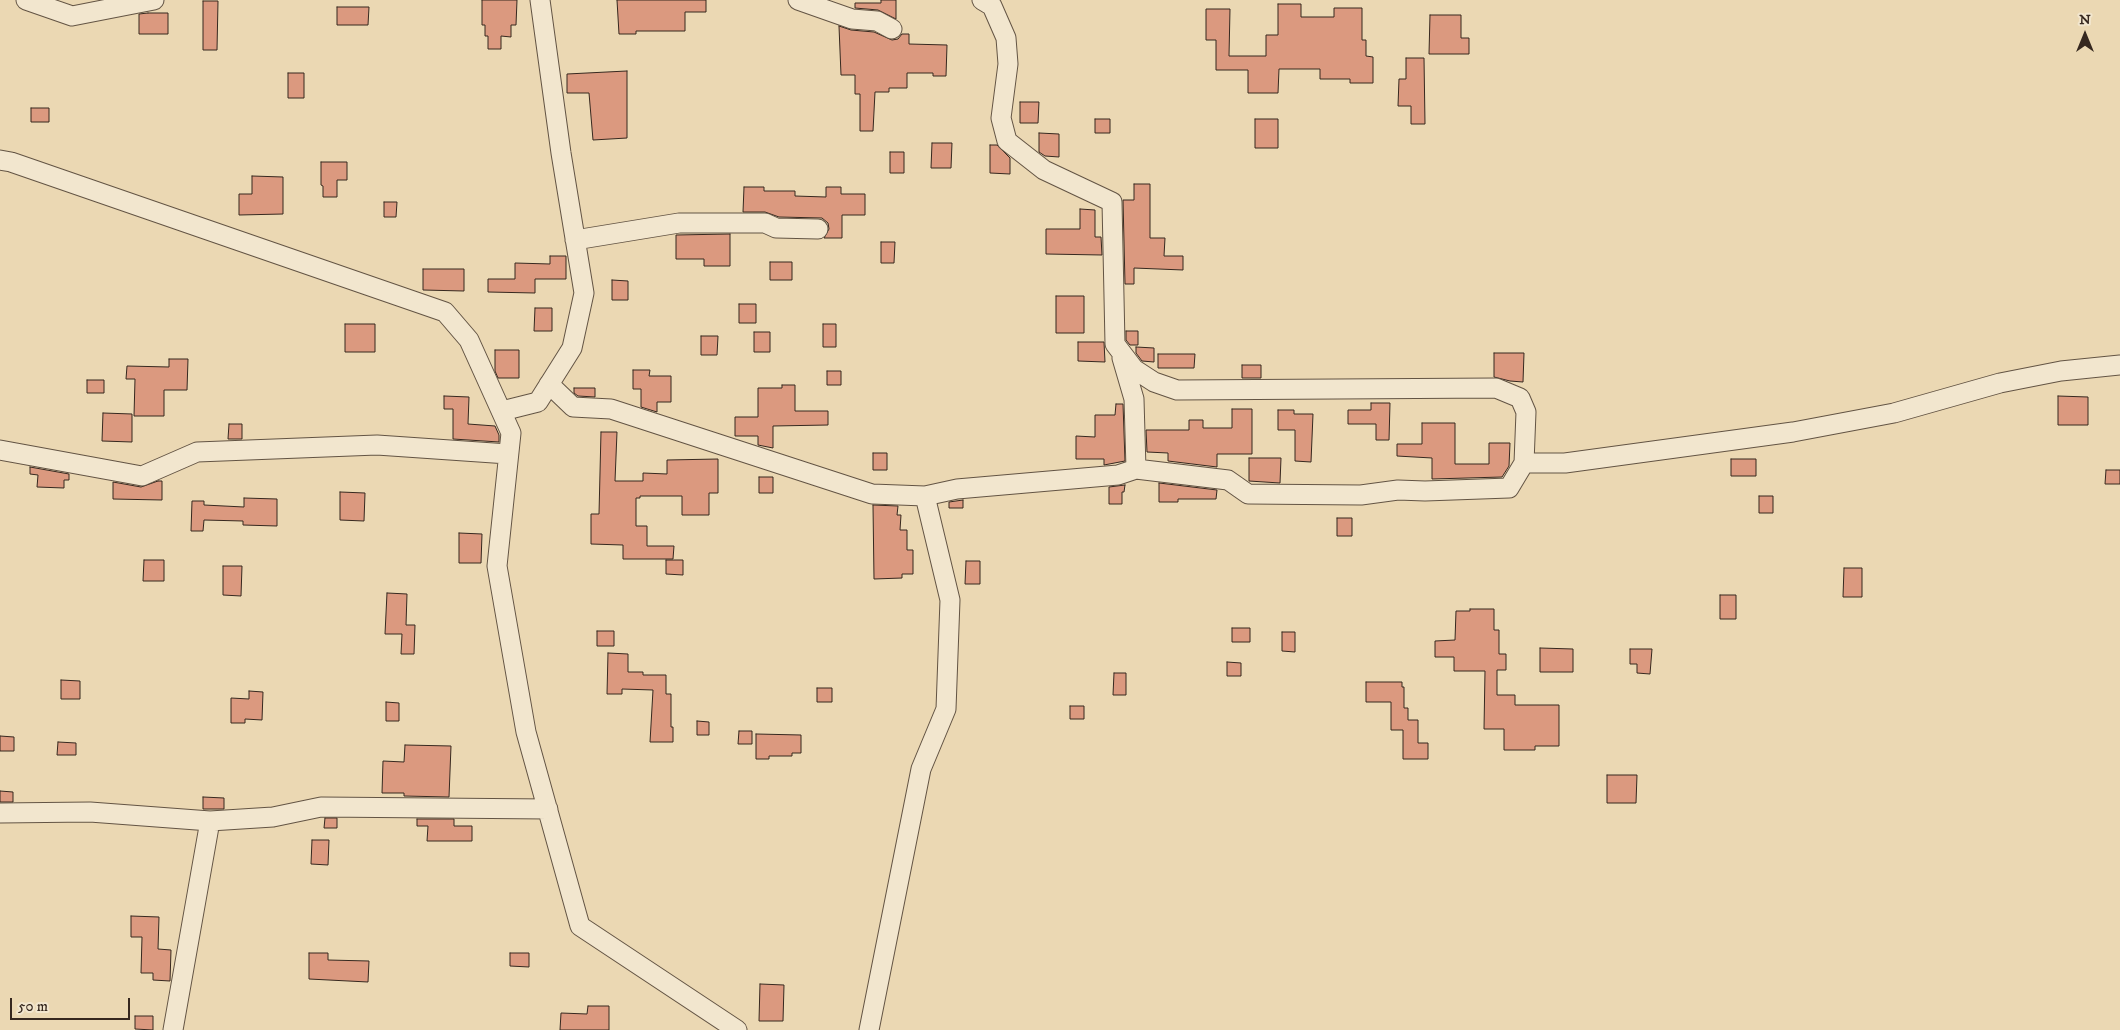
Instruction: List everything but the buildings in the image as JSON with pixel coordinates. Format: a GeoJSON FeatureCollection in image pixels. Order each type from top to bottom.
{"type":"FeatureCollection","features":[{"type":"Feature","properties":{"kind":"street"},"geometry":{"type":"LineString","coordinates":[[26,0],[72,16],[154,0]]}},
{"type":"Feature","properties":{"kind":"street"},"geometry":{"type":"LineString","coordinates":[[502,411],[538,402],[572,348],[584,292],[561,153],[540,0]]}},
{"type":"Feature","properties":{"kind":"street"},"geometry":{"type":"LineString","coordinates":[[798,0],[852,19],[877,21],[892,28]]}},
{"type":"Feature","properties":{"kind":"street"},"geometry":{"type":"LineString","coordinates":[[549,384],[573,407],[611,409],[872,494],[925,496],[957,489],[1118,476],[1136,468],[1228,480],[1248,494],[1361,495],[1398,490],[1509,488],[1524,463],[1526,412],[1520,398],[1496,388],[1177,390],[1154,382],[1134,370],[1115,344],[1112,202],[1044,170],[1007,142],[1000,118],[1008,64],[1006,38],[992,6],[982,0]]}},
{"type":"Feature","properties":{"kind":"street"},"geometry":{"type":"LineString","coordinates":[[0,160],[12,162],[445,312],[469,340],[511,433],[497,566],[526,732],[580,926],[737,1030]]}},
{"type":"Feature","properties":{"kind":"street"},"geometry":{"type":"LineString","coordinates":[[575,240],[679,223],[765,223],[776,228],[818,229]]}},
{"type":"Feature","properties":{"kind":"street"},"geometry":{"type":"LineString","coordinates":[[1120,352],[1134,399],[1136,468]]}},
{"type":"Feature","properties":{"kind":"street"},"geometry":{"type":"LineString","coordinates":[[1524,463],[1565,463],[1792,432],[1894,413],[2000,382],[2062,371],[2120,365]]}},
{"type":"Feature","properties":{"kind":"street"},"geometry":{"type":"LineString","coordinates":[[0,450],[142,476],[197,452],[377,445],[508,454]]}},
{"type":"Feature","properties":{"kind":"street"},"geometry":{"type":"LineString","coordinates":[[869,1030],[921,769],[946,709],[950,600],[925,496]]}},
{"type":"Feature","properties":{"kind":"street"},"geometry":{"type":"LineString","coordinates":[[0,813],[90,812],[210,822],[273,817],[321,807],[548,809]]}},
{"type":"Feature","properties":{"kind":"street"},"geometry":{"type":"LineString","coordinates":[[173,1030],[210,822]]}}]}
